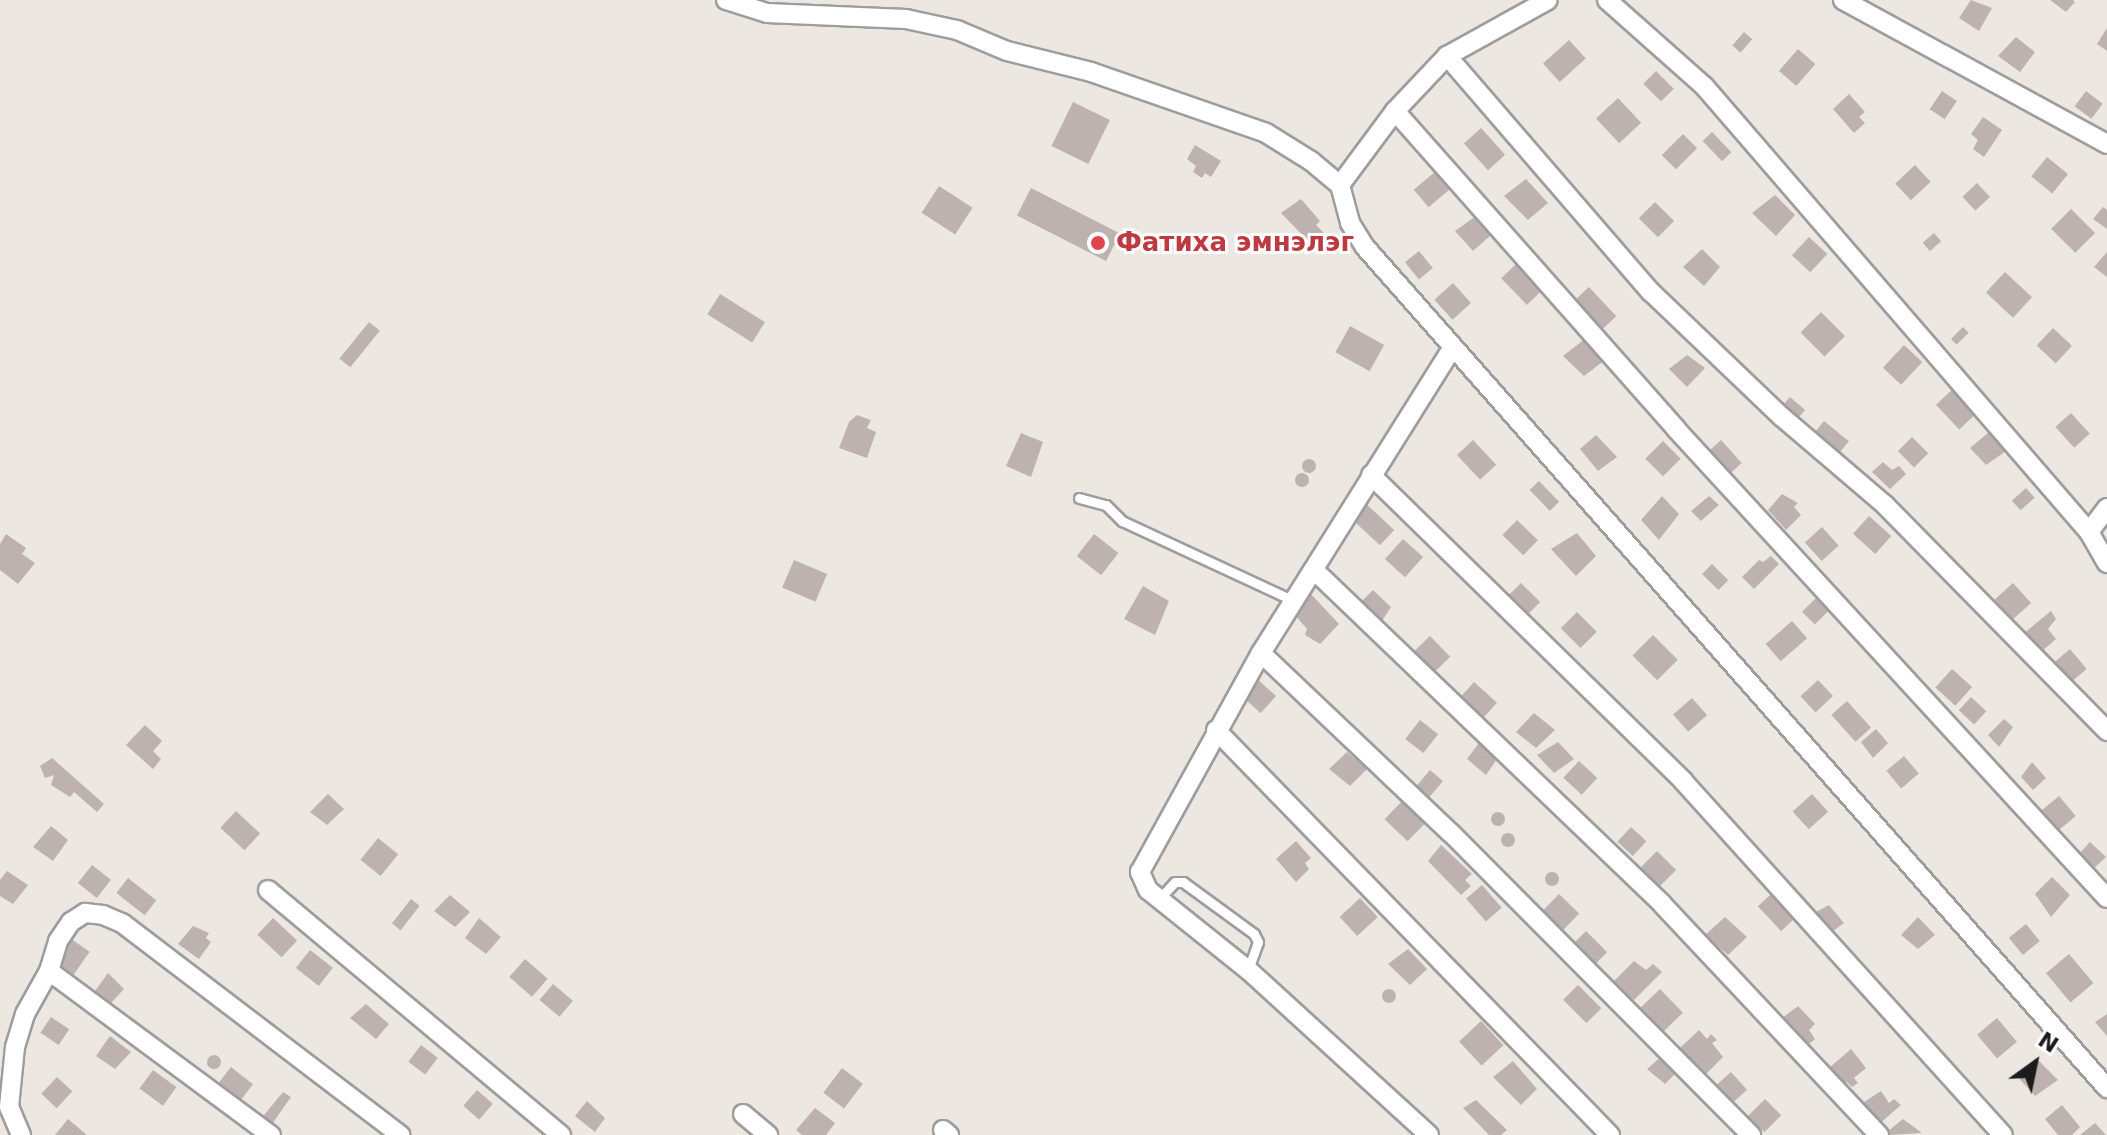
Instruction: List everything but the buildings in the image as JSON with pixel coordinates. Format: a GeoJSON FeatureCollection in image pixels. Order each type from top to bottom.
{"type":"FeatureCollection","features":[{"type":"Feature","properties":{"kind":"street"},"geometry":{"type":"LineString","coordinates":[[1340,185],[1395,111],[1447,56],[1548,0]]}},
{"type":"Feature","properties":{"kind":"street"},"geometry":{"type":"LineString","coordinates":[[1607,0],[1704,86],[2089,532],[2107,563]]}},
{"type":"Feature","properties":{"kind":"street"},"geometry":{"type":"LineString","coordinates":[[1843,0],[2107,144]]}},
{"type":"Feature","properties":{"kind":"street"},"geometry":{"type":"LineString","coordinates":[[734,2],[767,13],[906,19],[957,30],[1007,51],[1091,72],[1266,133],[1311,161],[1340,185],[1350,223],[1365,247],[2107,1088]]}},
{"type":"Feature","properties":{"kind":"street"},"geometry":{"type":"LineString","coordinates":[[1447,56],[1651,292],[1782,417],[1885,505],[2107,731]]}},
{"type":"Feature","properties":{"kind":"street"},"geometry":{"type":"LineString","coordinates":[[1395,111],[1676,429],[2107,898]]}},
{"type":"Feature","properties":{"kind":"street"},"geometry":{"type":"LineString","coordinates":[[1429,1135],[1248,970],[1148,890],[1140,872],[1261,653],[1453,347]]}},
{"type":"Feature","properties":{"kind":"street"},"geometry":{"type":"LineString","coordinates":[[1371,475],[1683,781],[2003,1135]]}},
{"type":"Feature","properties":{"kind":"street"},"geometry":{"type":"LineString","coordinates":[[2089,532],[2107,508]]}},
{"type":"Feature","properties":{"kind":"street"},"geometry":{"type":"LineString","coordinates":[[1314,570],[1662,904],[1879,1135]]}},
{"type":"Feature","properties":{"kind":"street"},"geometry":{"type":"LineString","coordinates":[[1261,653],[1474,855],[1751,1135]]}},
{"type":"Feature","properties":{"kind":"street"},"geometry":{"type":"LineString","coordinates":[[1216,730],[1610,1135]]}},
{"type":"Feature","properties":{"kind":"street"},"geometry":{"type":"LineString","coordinates":[[268,890],[561,1135]]}},
{"type":"Feature","properties":{"kind":"street"},"geometry":{"type":"LineString","coordinates":[[19,1135],[9,1107],[15,1047],[25,1014],[49,971],[58,941],[85,913],[103,915],[122,923],[400,1135]]}},
{"type":"Feature","properties":{"kind":"street"},"geometry":{"type":"LineString","coordinates":[[49,971],[271,1135]]}},
{"type":"Feature","properties":{"kind":"street"},"geometry":{"type":"LineString","coordinates":[[743,1114],[768,1135]]}},
{"type":"Feature","properties":{"kind":"lane"},"geometry":{"type":"LineString","coordinates":[[1079,498],[1106,505],[1122,521],[1294,601]]}},
{"type":"Feature","properties":{"kind":"lane"},"geometry":{"type":"LineString","coordinates":[[1159,899],[1175,882],[1183,882],[1254,934],[1258,942],[1248,970]]}},
{"type":"Feature","properties":{"kind":"place","name":"Фатиха эмнэлэг"},"geometry":{"type":"Point","coordinates":[1098,243]}}]}
